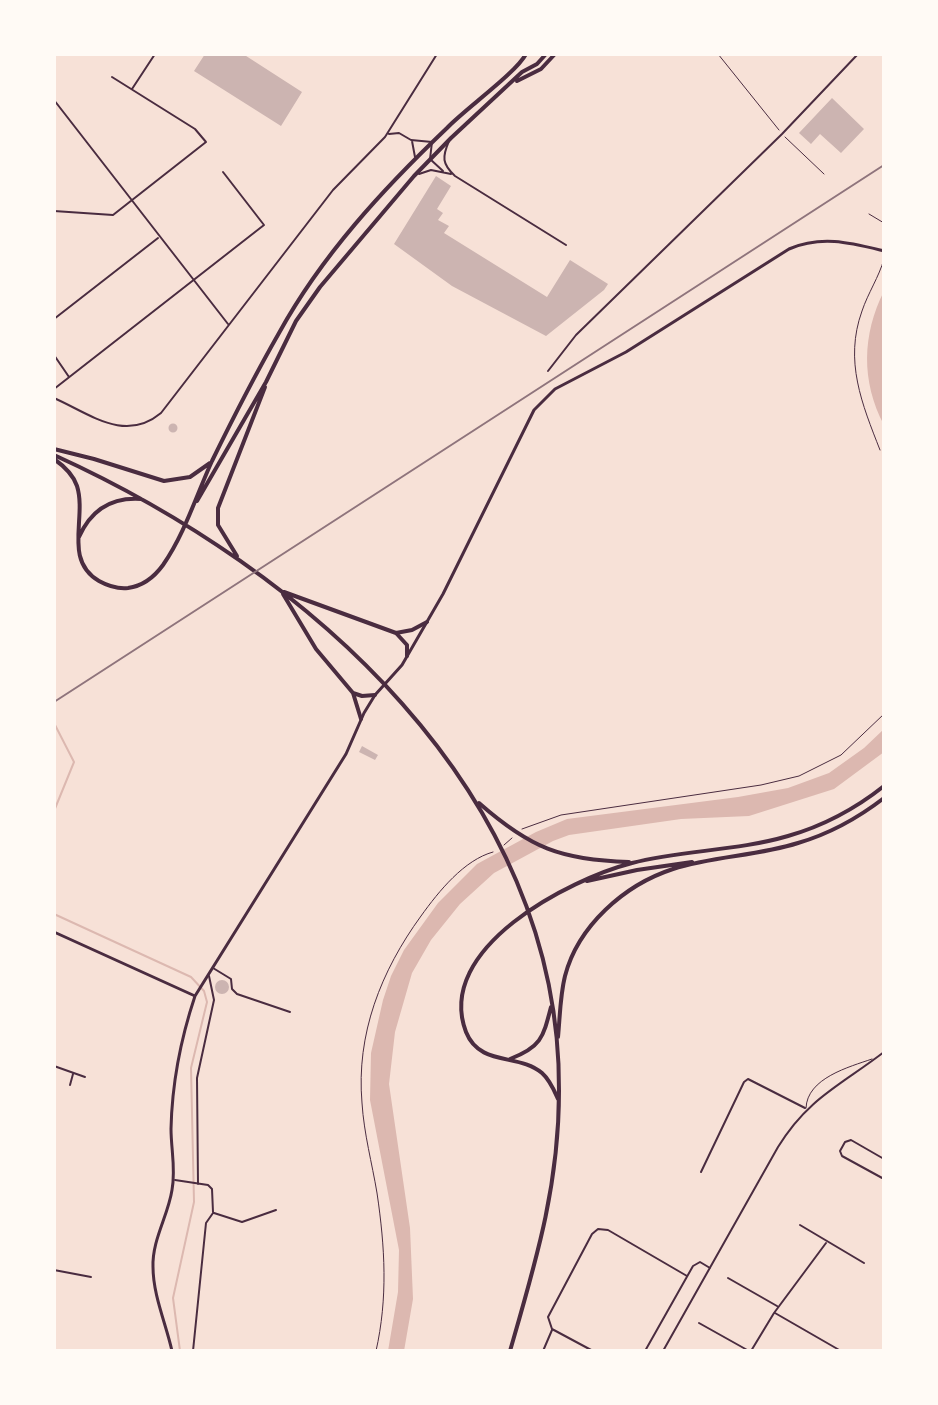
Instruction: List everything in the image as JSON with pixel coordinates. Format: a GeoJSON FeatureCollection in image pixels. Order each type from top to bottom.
{"type":"FeatureCollection","features":[{"type":"Feature","properties":{"kind":"main road"},"geometry":{"type":"LineString","coordinates":[[515,81],[541,69],[555,54]]}},
{"type":"Feature","properties":{"kind":"main road"},"geometry":{"type":"LineString","coordinates":[[54,455],[78,489],[81,561],[96,579],[118,587],[137,585],[149,579],[162,565],[306,305],[368,228],[430,159],[531,65],[538,63],[542,55]]}},
{"type":"Feature","properties":{"kind":"main road"},"geometry":{"type":"LineString","coordinates":[[195,503],[212,461],[274,341],[309,283],[351,230],[432,142],[516,68],[525,56],[531,65]]}},
{"type":"Feature","properties":{"kind":"main road"},"geometry":{"type":"LineString","coordinates":[[238,558],[218,525],[218,508],[264,394],[266,382]]}},
{"type":"Feature","properties":{"kind":"main road"},"geometry":{"type":"LineString","coordinates":[[54,455],[94,459],[164,481],[190,477],[212,461]]}},
{"type":"Feature","properties":{"kind":"main road"},"geometry":{"type":"LineString","coordinates":[[54,455],[144,499],[248,564],[393,694],[441,751],[475,799],[498,841],[537,936],[558,1047]]}},
{"type":"Feature","properties":{"kind":"main road"},"geometry":{"type":"LineString","coordinates":[[78,539],[90,518],[109,503],[125,498],[144,499]]}},
{"type":"Feature","properties":{"kind":"main road"},"geometry":{"type":"LineString","coordinates":[[282,592],[396,633],[407,645],[407,656]]}},
{"type":"Feature","properties":{"kind":"main road"},"geometry":{"type":"LineString","coordinates":[[282,592],[316,649],[353,693],[361,719]]}},
{"type":"Feature","properties":{"kind":"main road"},"geometry":{"type":"LineString","coordinates":[[396,633],[412,630],[427,622]]}},
{"type":"Feature","properties":{"kind":"main road"},"geometry":{"type":"LineString","coordinates":[[353,693],[375,695]]}},
{"type":"Feature","properties":{"kind":"main road"},"geometry":{"type":"LineString","coordinates":[[559,1101],[540,1071],[488,1055],[473,1044],[466,1031],[463,1011],[470,972],[486,948],[506,928],[555,895],[591,876],[636,862],[729,849],[793,835],[848,811],[884,786]]}},
{"type":"Feature","properties":{"kind":"main road"},"geometry":{"type":"LineString","coordinates":[[510,1351],[551,1201],[559,1101],[558,1047],[565,974],[588,929],[615,902],[650,879],[674,868],[765,852],[802,842],[838,827],[884,798]]}},
{"type":"Feature","properties":{"kind":"main road"},"geometry":{"type":"LineString","coordinates":[[475,799],[520,836],[557,852],[595,861],[636,862]]}},
{"type":"Feature","properties":{"kind":"main road"},"geometry":{"type":"LineString","coordinates":[[580,883],[637,870],[707,862]]}},
{"type":"Feature","properties":{"kind":"main road"},"geometry":{"type":"LineString","coordinates":[[508,1060],[536,1046],[546,1029],[552,1005]]}},
{"type":"Feature","properties":{"kind":"street"},"geometry":{"type":"LineString","coordinates":[[132,90],[155,54]]}},
{"type":"Feature","properties":{"kind":"street"},"geometry":{"type":"LineString","coordinates":[[54,398],[120,427],[148,422],[168,404],[333,190],[385,137],[437,54]]}},
{"type":"Feature","properties":{"kind":"street"},"geometry":{"type":"LineString","coordinates":[[548,371],[569,342],[782,134],[858,54]]}},
{"type":"Feature","properties":{"kind":"street"},"geometry":{"type":"LineString","coordinates":[[54,211],[109,216],[206,142],[195,129],[112,77]]}},
{"type":"Feature","properties":{"kind":"street"},"geometry":{"type":"LineString","coordinates":[[54,100],[229,325]]}},
{"type":"Feature","properties":{"kind":"street"},"geometry":{"type":"LineString","coordinates":[[385,137],[399,133],[411,140],[432,142],[430,159],[443,171]]}},
{"type":"Feature","properties":{"kind":"street"},"geometry":{"type":"LineString","coordinates":[[451,138],[444,154],[444,163],[455,176]]}},
{"type":"Feature","properties":{"kind":"street"},"geometry":{"type":"LineString","coordinates":[[411,140],[416,150],[415,159]]}},
{"type":"Feature","properties":{"kind":"street"},"geometry":{"type":"LineString","coordinates":[[414,176],[431,170],[455,176],[566,245]]}},
{"type":"Feature","properties":{"kind":"street"},"geometry":{"type":"LineString","coordinates":[[54,389],[264,225],[223,172]]}},
{"type":"Feature","properties":{"kind":"street"},"geometry":{"type":"LineString","coordinates":[[54,319],[159,237]]}},
{"type":"Feature","properties":{"kind":"street"},"geometry":{"type":"LineString","coordinates":[[172,1351],[155,1286],[153,1262],[174,1180],[171,1128],[176,1077],[184,1031],[195,996],[346,754],[375,695],[396,673],[427,622],[460,561],[528,418],[538,403],[555,389],[620,356],[789,249],[829,240],[884,250]]}},
{"type":"Feature","properties":{"kind":"street"},"geometry":{"type":"LineString","coordinates":[[54,355],[69,377]]}},
{"type":"Feature","properties":{"kind":"street"},"geometry":{"type":"LineString","coordinates":[[54,932],[195,996]]}},
{"type":"Feature","properties":{"kind":"street"},"geometry":{"type":"LineString","coordinates":[[212,967],[231,979],[232,989],[237,994],[290,1012]]}},
{"type":"Feature","properties":{"kind":"street"},"geometry":{"type":"LineString","coordinates":[[198,1184],[197,1078],[214,1000],[208,973]]}},
{"type":"Feature","properties":{"kind":"street"},"geometry":{"type":"LineString","coordinates":[[663,1351],[778,1147],[806,1108],[884,1052]]}},
{"type":"Feature","properties":{"kind":"street"},"geometry":{"type":"LineString","coordinates":[[54,1066],[85,1077]]}},
{"type":"Feature","properties":{"kind":"street"},"geometry":{"type":"LineString","coordinates":[[70,1085],[74,1073]]}},
{"type":"Feature","properties":{"kind":"street"},"geometry":{"type":"LineString","coordinates":[[701,1172],[748,1079],[806,1108]]}},
{"type":"Feature","properties":{"kind":"street"},"geometry":{"type":"LineString","coordinates":[[884,1159],[851,1140],[845,1142],[840,1151],[842,1156],[884,1179]]}},
{"type":"Feature","properties":{"kind":"street"},"geometry":{"type":"LineString","coordinates":[[174,1180],[208,1185],[212,1189],[213,1213],[206,1224],[193,1351]]}},
{"type":"Feature","properties":{"kind":"street"},"geometry":{"type":"LineString","coordinates":[[213,1213],[242,1222],[276,1210]]}},
{"type":"Feature","properties":{"kind":"street"},"geometry":{"type":"LineString","coordinates":[[800,1225],[864,1263]]}},
{"type":"Feature","properties":{"kind":"street"},"geometry":{"type":"LineString","coordinates":[[543,1351],[552,1329],[548,1317],[550,1310],[592,1234],[598,1229],[608,1230],[687,1276]]}},
{"type":"Feature","properties":{"kind":"street"},"geometry":{"type":"LineString","coordinates":[[699,1323],[750,1351],[778,1307],[826,1243]]}},
{"type":"Feature","properties":{"kind":"street"},"geometry":{"type":"LineString","coordinates":[[645,1351],[697,1263],[710,1268]]}},
{"type":"Feature","properties":{"kind":"street"},"geometry":{"type":"LineString","coordinates":[[54,1270],[91,1277]]}},
{"type":"Feature","properties":{"kind":"street"},"geometry":{"type":"LineString","coordinates":[[728,1278],[778,1307]]}},
{"type":"Feature","properties":{"kind":"street"},"geometry":{"type":"LineString","coordinates":[[774,1313],[841,1351]]}},
{"type":"Feature","properties":{"kind":"street"},"geometry":{"type":"LineString","coordinates":[[552,1329],[593,1351]]}},
{"type":"Feature","properties":{"kind":"lane"},"geometry":{"type":"LineString","coordinates":[[880,450],[859,399],[854,356],[858,322],[884,258],[884,238]]}},
{"type":"Feature","properties":{"kind":"lane"},"geometry":{"type":"LineString","coordinates":[[806,1108],[806,1101],[822,1082],[841,1070],[878,1057]]}},
{"type":"Feature","properties":{"kind":"path"},"geometry":{"type":"LineString","coordinates":[[718,54],[782,134],[824,174]]}},
{"type":"Feature","properties":{"kind":"path"},"geometry":{"type":"LineString","coordinates":[[869,214],[884,223]]}},
{"type":"Feature","properties":{"kind":"path"},"geometry":{"type":"LineString","coordinates":[[520,831],[561,815],[761,785],[799,776],[841,755],[884,714]]}},
{"type":"Feature","properties":{"kind":"path"},"geometry":{"type":"LineString","coordinates":[[376,1351],[384,1301],[385,1251],[362,1103],[361,1072],[372,1006],[403,943],[436,896],[477,857],[492,852],[516,835]]}},
{"type":"Feature","properties":{"kind":"shaded area"},"geometry":{"type":"Polygon","coordinates":[[[884,291],[884,425],[871,392],[867,358],[871,324],[884,291]]]}},
{"type":"Feature","properties":{"kind":"shaded area"},"geometry":{"type":"Polygon","coordinates":[[[884,729],[884,752],[834,789],[749,816],[681,819],[569,835],[553,841],[494,873],[460,904],[431,940],[412,973],[395,1032],[389,1084],[410,1228],[413,1299],[404,1351],[388,1351],[398,1292],[399,1250],[370,1100],[371,1053],[391,976],[404,950],[438,903],[477,864],[567,819],[788,788],[829,773],[884,729]]]}},
{"type":"Feature","properties":{"kind":"building"},"geometry":{"type":"Polygon","coordinates":[[[205,54],[243,54],[302,92],[281,126],[194,71],[205,54]]]}},
{"type":"Feature","properties":{"kind":"building"},"geometry":{"type":"Polygon","coordinates":[[[832,98],[864,129],[841,153],[820,134],[811,144],[799,133],[832,98]]]}},
{"type":"Feature","properties":{"kind":"building"},"geometry":{"type":"Polygon","coordinates":[[[436,176],[451,186],[437,209],[443,213],[438,220],[449,226],[444,233],[547,297],[570,260],[608,284],[546,336],[452,286],[394,244],[436,176]]]}},
{"type":"Feature","properties":{"kind":"building"},"geometry":{"type":"Polygon","coordinates":[[[173,423],[178,428],[173,433],[168,428],[173,423]]]}},
{"type":"Feature","properties":{"kind":"building"},"geometry":{"type":"Polygon","coordinates":[[[362,746],[378,755],[375,760],[359,752],[362,746]]]}},
{"type":"Feature","properties":{"kind":"building"},"geometry":{"type":"Polygon","coordinates":[[[222,980],[229,987],[222,994],[215,987],[222,980]]]}},
{"type":"Feature","properties":{"kind":"waterway"},"geometry":{"type":"LineString","coordinates":[[54,723],[74,762],[54,811]]}},
{"type":"Feature","properties":{"kind":"waterway"},"geometry":{"type":"LineString","coordinates":[[54,914],[191,977],[204,991],[207,1002],[191,1068],[194,1202],[173,1298],[180,1351]]}},
{"type":"Feature","properties":{"kind":"railway"},"geometry":{"type":"LineString","coordinates":[[54,702],[884,165]]}}]}
